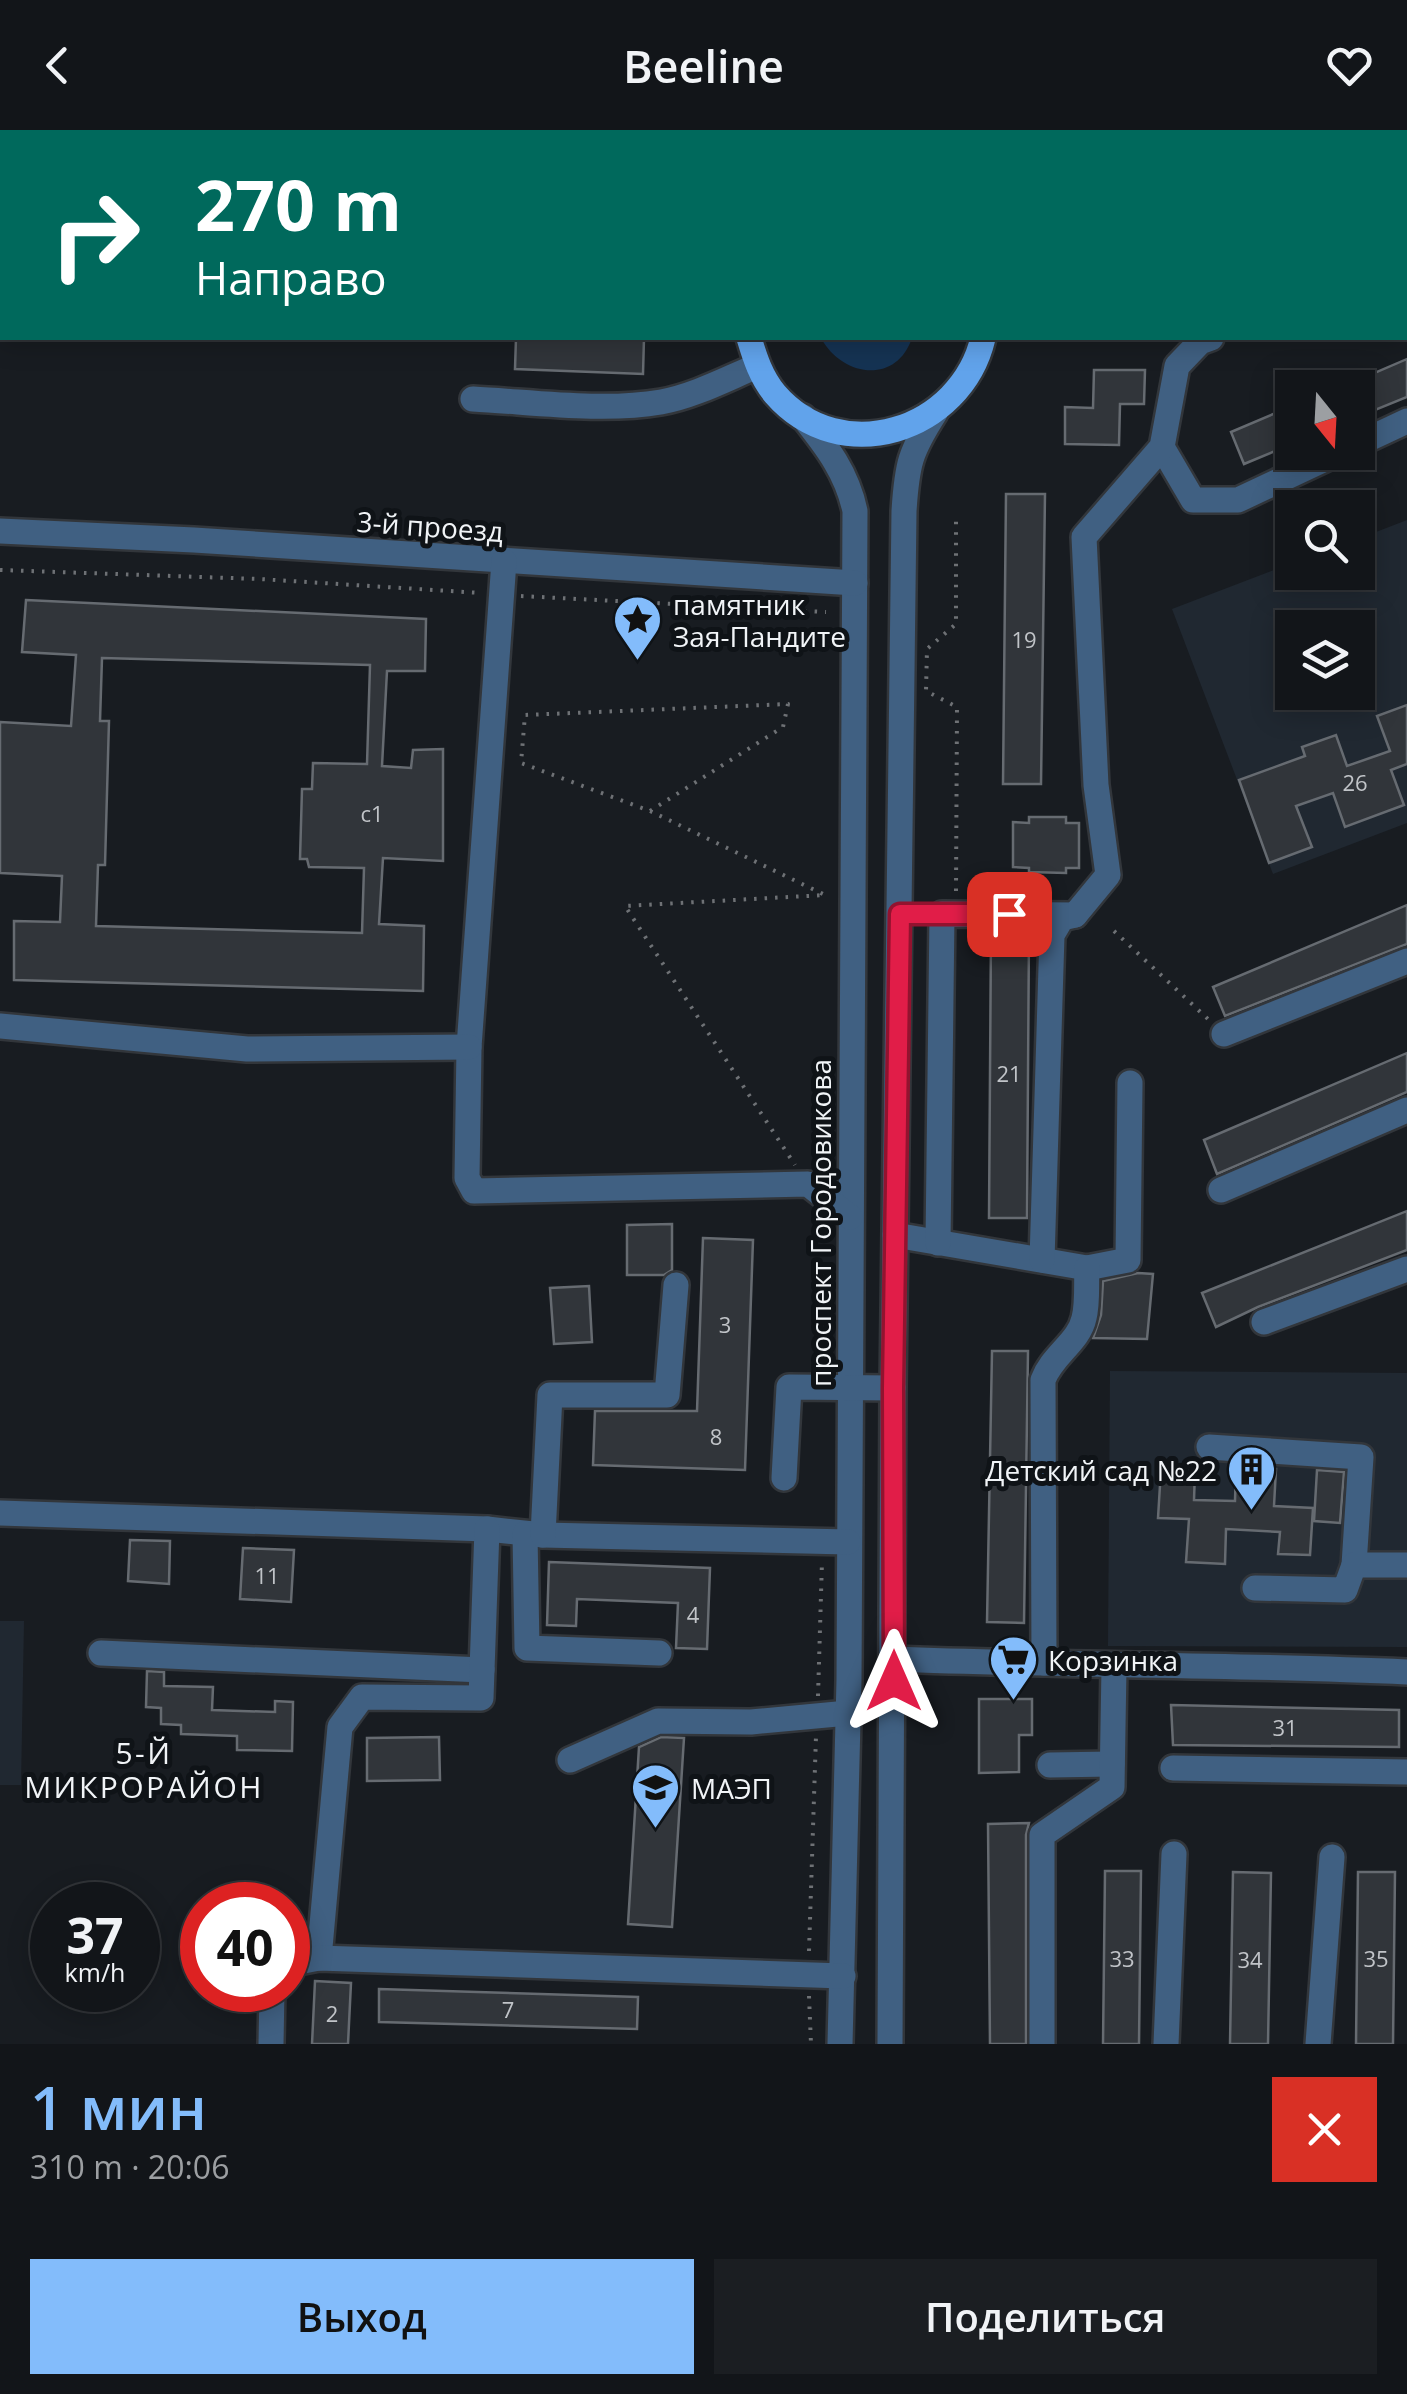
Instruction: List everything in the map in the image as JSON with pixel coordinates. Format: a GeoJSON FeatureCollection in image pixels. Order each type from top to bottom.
{"type":"FeatureCollection","features":[{"type":"Feature","properties":{"kind":"main road"},"geometry":{"type":"LineString","coordinates":[[750,340],[757,366],[776,395],[803,417],[835,431],[870,434],[904,428],[936,412],[960,388],[980,348]]}},
{"type":"Feature","properties":{"kind":"street"},"geometry":{"type":"LineString","coordinates":[[1042,1260],[1052,935],[1062,918],[1075,916],[1108,875],[1096,785],[1084,537],[1162,447],[1177,366],[1206,340]]}},
{"type":"Feature","properties":{"kind":"street"},"geometry":{"type":"LineString","coordinates":[[473,398],[594,405],[661,402],[757,366]]}},
{"type":"Feature","properties":{"kind":"street"},"geometry":{"type":"LineString","coordinates":[[890,2044],[893,1388],[906,471],[913,448],[936,412]]}},
{"type":"Feature","properties":{"kind":"street","name":"проспект Городовикова"},"geometry":{"type":"LineString","coordinates":[[803,417],[850,486],[855,511],[849,1389],[835,1542],[849,1680],[840,2044]]}},
{"type":"Feature","properties":{"kind":"street"},"geometry":{"type":"LineString","coordinates":[[1375,436],[1407,421]]}},
{"type":"Feature","properties":{"kind":"street"},"geometry":{"type":"LineString","coordinates":[[1162,447],[1193,500],[1238,500],[1302,470]]}},
{"type":"Feature","properties":{"kind":"street","name":"3-й проезд"},"geometry":{"type":"LineString","coordinates":[[0,530],[856,582]]}},
{"type":"Feature","properties":{"kind":"street"},"geometry":{"type":"LineString","coordinates":[[504,561],[469,1046],[466,1178],[474,1191],[808,1184],[850,1218]]}},
{"type":"Feature","properties":{"kind":"street"},"geometry":{"type":"LineString","coordinates":[[900,914],[1075,916]]}},
{"type":"Feature","properties":{"kind":"street"},"geometry":{"type":"LineString","coordinates":[[938,1243],[942,914]]}},
{"type":"Feature","properties":{"kind":"street"},"geometry":{"type":"LineString","coordinates":[[1224,1034],[1407,961]]}},
{"type":"Feature","properties":{"kind":"street"},"geometry":{"type":"LineString","coordinates":[[0,1026],[247,1049],[469,1046]]}},
{"type":"Feature","properties":{"kind":"street"},"geometry":{"type":"LineString","coordinates":[[895,1235],[1087,1268],[1128,1260],[1130,1083]]}},
{"type":"Feature","properties":{"kind":"street"},"geometry":{"type":"LineString","coordinates":[[1221,1190],[1407,1110]]}},
{"type":"Feature","properties":{"kind":"street"},"geometry":{"type":"LineString","coordinates":[[1044,1663],[1043,1380],[1049,1364],[1084,1320],[1087,1268]]}},
{"type":"Feature","properties":{"kind":"street"},"geometry":{"type":"LineString","coordinates":[[1264,1322],[1407,1268]]}},
{"type":"Feature","properties":{"kind":"street"},"geometry":{"type":"LineString","coordinates":[[659,1653],[527,1648],[534,1535],[550,1395],[667,1396],[676,1285]]}},
{"type":"Feature","properties":{"kind":"street"},"geometry":{"type":"LineString","coordinates":[[784,1478],[790,1386],[893,1388]]}},
{"type":"Feature","properties":{"kind":"street"},"geometry":{"type":"LineString","coordinates":[[1208,1447],[1361,1457],[1354,1565],[1345,1590],[1256,1588]]}},
{"type":"Feature","properties":{"kind":"street"},"geometry":{"type":"LineString","coordinates":[[0,1513],[486,1530],[534,1535],[835,1542]]}},
{"type":"Feature","properties":{"kind":"street"},"geometry":{"type":"LineString","coordinates":[[320,1958],[340,1727],[362,1697],[481,1698],[486,1530]]}},
{"type":"Feature","properties":{"kind":"street"},"geometry":{"type":"LineString","coordinates":[[1354,1565],[1407,1565]]}},
{"type":"Feature","properties":{"kind":"street"},"geometry":{"type":"LineString","coordinates":[[101,1653],[482,1670]]}},
{"type":"Feature","properties":{"kind":"street"},"geometry":{"type":"LineString","coordinates":[[849,1680],[894,1670],[1044,1663],[1407,1672]]}},
{"type":"Feature","properties":{"kind":"street"},"geometry":{"type":"LineString","coordinates":[[1042,2044],[1042,1835],[1112,1787],[1114,1667]]}},
{"type":"Feature","properties":{"kind":"street"},"geometry":{"type":"LineString","coordinates":[[570,1760],[658,1721],[751,1722],[848,1713]]}},
{"type":"Feature","properties":{"kind":"street"},"geometry":{"type":"LineString","coordinates":[[1050,1765],[1112,1764]]}},
{"type":"Feature","properties":{"kind":"street"},"geometry":{"type":"LineString","coordinates":[[1173,1768],[1407,1772]]}},
{"type":"Feature","properties":{"kind":"street"},"geometry":{"type":"LineString","coordinates":[[1166,2044],[1174,1854]]}},
{"type":"Feature","properties":{"kind":"street"},"geometry":{"type":"LineString","coordinates":[[1318,2044],[1332,1858]]}},
{"type":"Feature","properties":{"kind":"street"},"geometry":{"type":"LineString","coordinates":[[310,1960],[843,1976]]}},
{"type":"Feature","properties":{"kind":"street"},"geometry":{"type":"LineString","coordinates":[[270,2044],[271,2012]]}},
{"type":"Feature","properties":{"kind":"path"},"geometry":{"type":"LineString","coordinates":[[942,914],[956,894],[957,708],[926,691],[927,649],[956,624],[956,514]]}},
{"type":"Feature","properties":{"kind":"path"},"geometry":{"type":"LineString","coordinates":[[0,570],[259,579],[826,612]]}},
{"type":"Feature","properties":{"kind":"path"},"geometry":{"type":"LineString","coordinates":[[650,811],[783,726],[788,704],[525,714],[521,763],[650,811],[825,895],[625,906],[808,1184]]}},
{"type":"Feature","properties":{"kind":"path"},"geometry":{"type":"LineString","coordinates":[[1114,930],[1224,1034]]}},
{"type":"Feature","properties":{"kind":"path"},"geometry":{"type":"LineString","coordinates":[[811,2044],[809,1975],[817,1716],[835,1542]]}},
{"type":"Feature","properties":{"kind":"shaded area"},"geometry":{"type":"Polygon","coordinates":[[[822,340],[911,340],[904,353],[882,369],[855,368],[830,351],[822,340]]]}},
{"type":"Feature","properties":{"kind":"shaded area"},"geometry":{"type":"Polygon","coordinates":[[[1407,520],[1407,823],[1273,874],[1172,609],[1275,570],[1275,590],[1375,590],[1375,532],[1407,520]]]}},
{"type":"Feature","properties":{"kind":"shaded area"},"geometry":{"type":"Polygon","coordinates":[[[1110,1371],[1407,1373],[1407,1647],[1108,1646],[1110,1371]]]}},
{"type":"Feature","properties":{"kind":"shaded area"},"geometry":{"type":"Polygon","coordinates":[[[0,1621],[24,1621],[21,1785],[0,1785],[0,1621]]]}},
{"type":"Feature","properties":{"kind":"building"},"geometry":{"type":"Polygon","coordinates":[[[516,340],[644,340],[643,374],[515,369],[516,340]]]}},
{"type":"Feature","properties":{"kind":"building"},"geometry":{"type":"Polygon","coordinates":[[[1407,359],[1407,397],[1375,410],[1375,373],[1407,359]]]}},
{"type":"Feature","properties":{"kind":"building"},"geometry":{"type":"Polygon","coordinates":[[[1094,370],[1145,370],[1144,404],[1120,404],[1119,445],[1065,444],[1065,407],[1093,408],[1094,370]]]}},
{"type":"Feature","properties":{"kind":"building"},"geometry":{"type":"Polygon","coordinates":[[[1275,413],[1275,451],[1244,464],[1231,432],[1275,413]]]}},
{"type":"Feature","properties":{"kind":"building"},"geometry":{"type":"Polygon","coordinates":[[[1006,494],[1045,494],[1041,784],[1003,784],[1006,494]]]}},
{"type":"Feature","properties":{"kind":"building"},"geometry":{"type":"Polygon","coordinates":[[[26,600],[426,619],[425,671],[387,671],[382,766],[411,768],[413,750],[443,749],[443,861],[383,858],[379,924],[424,926],[423,991],[14,980],[14,921],[60,922],[62,876],[0,873],[0,722],[71,726],[76,655],[22,652],[26,600]],[[102,658],[100,721],[109,721],[105,865],[98,865],[96,926],[362,933],[364,868],[309,867],[307,859],[300,859],[302,789],[312,789],[313,763],[367,764],[370,665],[102,658]]]}},
{"type":"Feature","properties":{"kind":"building"},"geometry":{"type":"Polygon","coordinates":[[[1407,705],[1407,764],[1391,770],[1404,805],[1345,827],[1333,793],[1296,806],[1312,847],[1269,863],[1239,780],[1305,756],[1302,747],[1336,735],[1347,766],[1390,751],[1377,716],[1407,705]]]}},
{"type":"Feature","properties":{"kind":"building"},"geometry":{"type":"Polygon","coordinates":[[[1029,817],[1066,817],[1066,823],[1079,823],[1079,868],[1066,868],[1066,873],[1029,872],[1029,868],[1013,867],[1013,822],[1029,823],[1029,817]]]}},
{"type":"Feature","properties":{"kind":"building"},"geometry":{"type":"Polygon","coordinates":[[[1407,905],[1407,944],[1225,1016],[1213,987],[1407,905]]]}},
{"type":"Feature","properties":{"kind":"building"},"geometry":{"type":"Polygon","coordinates":[[[991,931],[1029,931],[1027,1218],[989,1218],[991,931]]]}},
{"type":"Feature","properties":{"kind":"building"},"geometry":{"type":"Polygon","coordinates":[[[1407,1053],[1407,1092],[1217,1174],[1204,1140],[1407,1053]]]}},
{"type":"Feature","properties":{"kind":"building"},"geometry":{"type":"Polygon","coordinates":[[[1407,1211],[1407,1250],[1216,1327],[1202,1293],[1407,1211]]]}},
{"type":"Feature","properties":{"kind":"building"},"geometry":{"type":"Polygon","coordinates":[[[672,1224],[672,1270],[664,1275],[627,1275],[627,1225],[672,1224]]]}},
{"type":"Feature","properties":{"kind":"building"},"geometry":{"type":"Polygon","coordinates":[[[703,1238],[753,1240],[745,1470],[593,1465],[595,1411],[697,1411],[703,1238]]]}},
{"type":"Feature","properties":{"kind":"building"},"geometry":{"type":"Polygon","coordinates":[[[1138,1273],[1153,1274],[1147,1339],[1093,1338],[1101,1315],[1103,1281],[1138,1273]]]}},
{"type":"Feature","properties":{"kind":"building"},"geometry":{"type":"Polygon","coordinates":[[[589,1286],[592,1342],[554,1344],[550,1288],[589,1286]]]}},
{"type":"Feature","properties":{"kind":"building"},"geometry":{"type":"Polygon","coordinates":[[[992,1351],[1028,1351],[1024,1623],[987,1622],[992,1351]]]}},
{"type":"Feature","properties":{"kind":"building","name":"Детский сад №22"},"geometry":{"type":"Polygon","coordinates":[[[1236,1467],[1276,1469],[1274,1506],[1313,1508],[1310,1555],[1278,1554],[1280,1532],[1226,1529],[1225,1564],[1186,1562],[1189,1519],[1158,1518],[1161,1469],[1195,1471],[1194,1500],[1235,1501],[1236,1467]]]}},
{"type":"Feature","properties":{"kind":"building"},"geometry":{"type":"Polygon","coordinates":[[[1317,1470],[1344,1472],[1340,1523],[1314,1521],[1317,1470]]]}},
{"type":"Feature","properties":{"kind":"building"},"geometry":{"type":"Polygon","coordinates":[[[130,1540],[170,1541],[169,1584],[128,1581],[130,1540]]]}},
{"type":"Feature","properties":{"kind":"building"},"geometry":{"type":"Polygon","coordinates":[[[243,1548],[294,1550],[291,1602],[240,1599],[243,1548]]]}},
{"type":"Feature","properties":{"kind":"building"},"geometry":{"type":"Polygon","coordinates":[[[549,1562],[710,1568],[707,1649],[676,1648],[678,1603],[577,1599],[576,1626],[547,1625],[549,1562]]]}},
{"type":"Feature","properties":{"kind":"building"},"geometry":{"type":"Polygon","coordinates":[[[147,1671],[164,1672],[164,1686],[213,1687],[212,1710],[275,1712],[275,1701],[293,1702],[292,1751],[237,1750],[237,1736],[181,1734],[181,1725],[161,1724],[161,1708],[146,1707],[147,1671]]]}},
{"type":"Feature","properties":{"kind":"building"},"geometry":{"type":"Polygon","coordinates":[[[979,1699],[1032,1699],[1032,1735],[1019,1735],[1019,1772],[979,1773],[979,1699]]]}},
{"type":"Feature","properties":{"kind":"building"},"geometry":{"type":"Polygon","coordinates":[[[1171,1705],[1399,1710],[1399,1747],[1173,1745],[1171,1705]]]}},
{"type":"Feature","properties":{"kind":"building"},"geometry":{"type":"Polygon","coordinates":[[[439,1737],[440,1780],[367,1781],[367,1738],[439,1737]]]}},
{"type":"Feature","properties":{"kind":"building","name":"МАЭП"},"geometry":{"type":"Polygon","coordinates":[[[661,1737],[684,1738],[672,1927],[628,1924],[639,1747],[661,1737]]]}},
{"type":"Feature","properties":{"kind":"building"},"geometry":{"type":"Polygon","coordinates":[[[1029,1823],[1026,2044],[990,2044],[988,1824],[1029,1823]]]}},
{"type":"Feature","properties":{"kind":"building"},"geometry":{"type":"Polygon","coordinates":[[[1105,1871],[1141,1871],[1139,2044],[1103,2044],[1105,1871]]]}},
{"type":"Feature","properties":{"kind":"building"},"geometry":{"type":"Polygon","coordinates":[[[1233,1872],[1271,1873],[1268,2044],[1230,2044],[1233,1872]]]}},
{"type":"Feature","properties":{"kind":"building"},"geometry":{"type":"Polygon","coordinates":[[[1358,1872],[1395,1872],[1393,2044],[1356,2044],[1358,1872]]]}},
{"type":"Feature","properties":{"kind":"building"},"geometry":{"type":"Polygon","coordinates":[[[315,1981],[351,1983],[348,2044],[312,2044],[315,1981]]]}},
{"type":"Feature","properties":{"kind":"building"},"geometry":{"type":"Polygon","coordinates":[[[379,1989],[638,1997],[637,2029],[379,2022],[379,1989]]]}},
{"type":"Feature","properties":{"kind":"place","name":"памятник Зая-Пандите"},"geometry":{"type":"Point","coordinates":[638,662]}},
{"type":"Feature","properties":{"kind":"place","name":"Детский сад №22"},"geometry":{"type":"Point","coordinates":[1252,1512]}},
{"type":"Feature","properties":{"kind":"place","name":"Корзинка"},"geometry":{"type":"Point","coordinates":[1013,1702]}},
{"type":"Feature","properties":{"kind":"place","name":"МАЭП"},"geometry":{"type":"Point","coordinates":[656,1830]}},
{"type":"Feature","properties":{"kind":"district","name":"5-Й МИКРОРАЙОН"},"geometry":{"type":"Point","coordinates":[144,1769]}},
{"type":"Feature","properties":{"kind":"route"},"geometry":{"type":"LineString","coordinates":[[894,1681],[893,1388],[900,914],[1009,914]]}}]}
